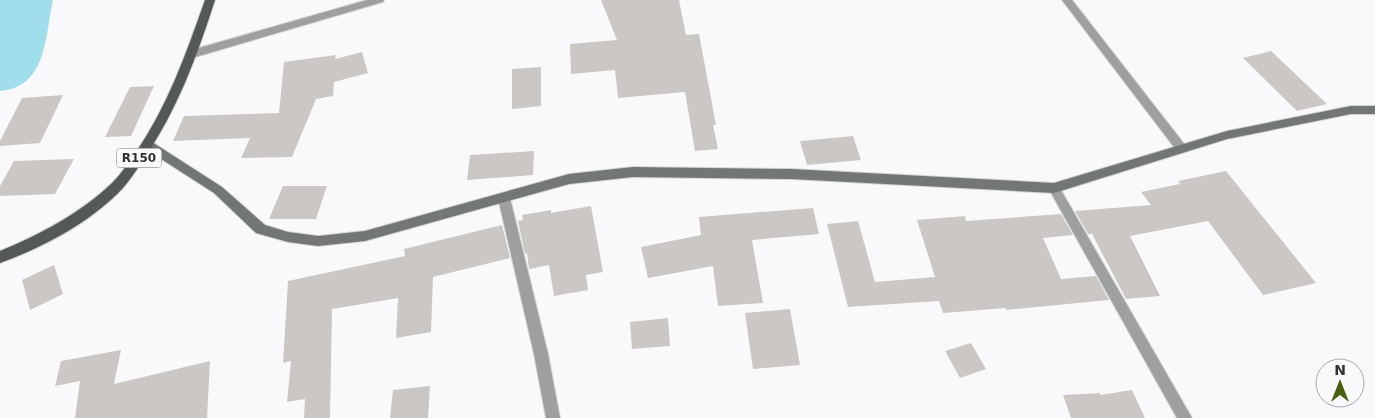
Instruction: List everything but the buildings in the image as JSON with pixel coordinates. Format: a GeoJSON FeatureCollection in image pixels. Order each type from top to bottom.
{"type":"FeatureCollection","features":[{"type":"Feature","properties":{"kind":"main road","name":"R150"},"geometry":{"type":"LineString","coordinates":[[0,258],[46,237],[91,208],[120,183],[160,126],[192,54],[210,0]]}},
{"type":"Feature","properties":{"kind":"main road"},"geometry":{"type":"LineString","coordinates":[[148,145],[218,190],[260,229],[288,237],[318,240],[365,236],[569,179],[633,172],[791,174],[1054,188],[1227,135],[1351,110],[1375,110]]}},
{"type":"Feature","properties":{"kind":"street"},"geometry":{"type":"LineString","coordinates":[[192,54],[378,0]]}},
{"type":"Feature","properties":{"kind":"street"},"geometry":{"type":"LineString","coordinates":[[1067,0],[1181,148]]}},
{"type":"Feature","properties":{"kind":"street"},"geometry":{"type":"LineString","coordinates":[[1054,188],[1185,418]]}},
{"type":"Feature","properties":{"kind":"street"},"geometry":{"type":"LineString","coordinates":[[504,198],[539,345],[553,418]]}},
{"type":"Feature","properties":{"kind":"water"},"geometry":{"type":"Polygon","coordinates":[[[0,0],[53,0],[45,44],[35,70],[27,80],[15,87],[0,91],[0,0]]]}}]}
